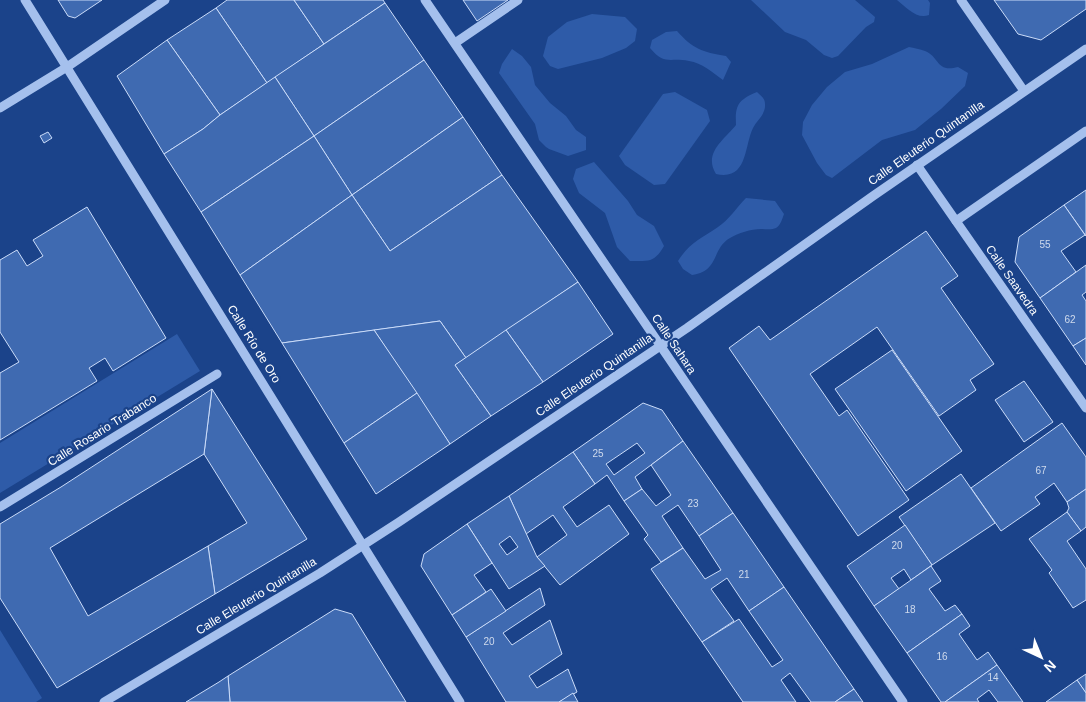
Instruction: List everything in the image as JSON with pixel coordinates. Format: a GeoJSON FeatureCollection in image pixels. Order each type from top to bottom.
{"type":"FeatureCollection","features":[{"type":"Feature","properties":{"kind":"street","name":"Calle Río de Oro"},"geometry":{"type":"LineString","coordinates":[[26,0],[460,702]]}},
{"type":"Feature","properties":{"kind":"street"},"geometry":{"type":"LineString","coordinates":[[0,108],[67,67],[165,0]]}},
{"type":"Feature","properties":{"kind":"street","name":"Calle Sahara"},"geometry":{"type":"LineString","coordinates":[[425,0],[662,345],[903,702]]}},
{"type":"Feature","properties":{"kind":"street"},"geometry":{"type":"LineString","coordinates":[[454,43],[518,0]]}},
{"type":"Feature","properties":{"kind":"street"},"geometry":{"type":"LineString","coordinates":[[962,0],[1024,91]]}},
{"type":"Feature","properties":{"kind":"street","name":"Calle Eleuterio Quintanilla"},"geometry":{"type":"LineString","coordinates":[[104,702],[320,573],[662,345],[917,165],[1086,49]]}},
{"type":"Feature","properties":{"kind":"street"},"geometry":{"type":"LineString","coordinates":[[956,221],[1086,131]]}},
{"type":"Feature","properties":{"kind":"street","name":"Calle Saavedra"},"geometry":{"type":"LineString","coordinates":[[917,165],[1086,408]]}},
{"type":"Feature","properties":{"kind":"street","name":"Calle Rosario Trabanco"},"geometry":{"type":"LineString","coordinates":[[0,507],[217,374]]}},
{"type":"Feature","properties":{"kind":"shaded area"},"geometry":{"type":"Polygon","coordinates":[[[751,0],[855,0],[875,17],[874,22],[866,27],[838,56],[832,58],[824,55],[806,40],[785,32],[751,0]]]}},
{"type":"Feature","properties":{"kind":"shaded area"},"geometry":{"type":"Polygon","coordinates":[[[897,0],[928,0],[930,3],[929,15],[920,16],[897,0]]]}},
{"type":"Feature","properties":{"kind":"shaded area"},"geometry":{"type":"Polygon","coordinates":[[[592,14],[625,17],[637,29],[635,41],[626,48],[602,58],[558,69],[550,66],[543,56],[548,37],[567,22],[592,14]]]}},
{"type":"Feature","properties":{"kind":"shaded area"},"geometry":{"type":"Polygon","coordinates":[[[677,31],[698,49],[726,56],[731,62],[723,80],[707,68],[694,62],[664,59],[655,54],[650,48],[652,40],[666,32],[677,31]]]}},
{"type":"Feature","properties":{"kind":"shaded area"},"geometry":{"type":"Polygon","coordinates":[[[909,47],[923,50],[946,68],[958,67],[968,73],[965,86],[915,130],[882,140],[832,178],[826,175],[817,163],[802,135],[803,122],[812,105],[827,87],[845,72],[872,64],[909,47]]]}},
{"type":"Feature","properties":{"kind":"shaded area"},"geometry":{"type":"Polygon","coordinates":[[[512,49],[522,56],[531,67],[535,85],[550,103],[566,116],[576,130],[586,137],[586,150],[568,156],[549,149],[539,140],[535,124],[499,73],[502,64],[512,49]]]}},
{"type":"Feature","properties":{"kind":"shaded area"},"geometry":{"type":"Polygon","coordinates":[[[675,92],[707,110],[710,121],[665,184],[654,185],[625,165],[619,156],[663,94],[675,92]]]}},
{"type":"Feature","properties":{"kind":"shaded area"},"geometry":{"type":"Polygon","coordinates":[[[757,92],[764,100],[765,108],[750,135],[743,160],[734,172],[726,175],[716,174],[712,160],[713,153],[736,125],[736,113],[739,104],[757,92]]]}},
{"type":"Feature","properties":{"kind":"shaded area"},"geometry":{"type":"Polygon","coordinates":[[[594,162],[628,201],[637,215],[654,226],[664,246],[654,258],[646,261],[630,261],[617,247],[605,213],[579,193],[573,179],[576,169],[594,162]]]}},
{"type":"Feature","properties":{"kind":"shaded area"},"geometry":{"type":"Polygon","coordinates":[[[746,198],[775,201],[784,214],[779,225],[773,229],[757,229],[737,234],[730,238],[720,248],[707,269],[701,273],[692,275],[683,269],[678,261],[687,249],[722,224],[746,198]]]}},
{"type":"Feature","properties":{"kind":"shaded area"},"geometry":{"type":"Polygon","coordinates":[[[177,334],[200,371],[0,493],[0,443],[177,334]]]}},
{"type":"Feature","properties":{"kind":"shaded area"},"geometry":{"type":"Polygon","coordinates":[[[0,630],[42,698],[36,702],[0,702],[0,630]]]}},
{"type":"Feature","properties":{"kind":"building"},"geometry":{"type":"Polygon","coordinates":[[[58,0],[102,0],[75,18],[68,16],[58,0]]]}},
{"type":"Feature","properties":{"kind":"building"},"geometry":{"type":"Polygon","coordinates":[[[227,0],[294,0],[324,44],[267,83],[216,8],[227,0]]]}},
{"type":"Feature","properties":{"kind":"building"},"geometry":{"type":"Polygon","coordinates":[[[294,0],[383,0],[385,3],[324,44],[294,0]]]}},
{"type":"Feature","properties":{"kind":"building"},"geometry":{"type":"Polygon","coordinates":[[[463,0],[508,0],[477,21],[463,0]]]}},
{"type":"Feature","properties":{"kind":"building"},"geometry":{"type":"Polygon","coordinates":[[[994,0],[1086,0],[1086,9],[1041,40],[1018,34],[994,0]]]}},
{"type":"Feature","properties":{"kind":"building"},"geometry":{"type":"Polygon","coordinates":[[[385,3],[424,60],[314,136],[275,77],[385,3]]]}},
{"type":"Feature","properties":{"kind":"building"},"geometry":{"type":"Polygon","coordinates":[[[216,8],[267,83],[220,115],[167,40],[216,8]]]}},
{"type":"Feature","properties":{"kind":"building"},"geometry":{"type":"Polygon","coordinates":[[[167,40],[220,115],[203,129],[164,154],[117,76],[167,40]]]}},
{"type":"Feature","properties":{"kind":"building"},"geometry":{"type":"Polygon","coordinates":[[[424,60],[463,117],[352,195],[314,136],[424,60]]]}},
{"type":"Feature","properties":{"kind":"building"},"geometry":{"type":"Polygon","coordinates":[[[275,77],[314,136],[201,212],[164,154],[203,129],[275,77]]]}},
{"type":"Feature","properties":{"kind":"building"},"geometry":{"type":"Polygon","coordinates":[[[463,117],[502,175],[390,251],[352,195],[463,117]]]}},
{"type":"Feature","properties":{"kind":"building"},"geometry":{"type":"Polygon","coordinates":[[[48,132],[52,138],[44,143],[40,136],[48,132]]]}},
{"type":"Feature","properties":{"kind":"building"},"geometry":{"type":"Polygon","coordinates":[[[314,136],[352,195],[240,275],[201,212],[314,136]]]}},
{"type":"Feature","properties":{"kind":"building"},"geometry":{"type":"Polygon","coordinates":[[[502,175],[578,282],[466,358],[440,321],[282,343],[240,275],[352,195],[390,251],[502,175]]]}},
{"type":"Feature","properties":{"kind":"building"},"geometry":{"type":"Polygon","coordinates":[[[1086,190],[1086,236],[1064,205],[1086,190]]]}},
{"type":"Feature","properties":{"kind":"building"},"geometry":{"type":"Polygon","coordinates":[[[1064,205],[1085,235],[1061,251],[1076,272],[1040,298],[1015,262],[1019,237],[1064,205]]]}},
{"type":"Feature","properties":{"kind":"building"},"geometry":{"type":"Polygon","coordinates":[[[87,207],[166,338],[113,371],[105,358],[89,368],[97,381],[0,440],[0,373],[19,362],[0,332],[0,260],[17,250],[27,266],[43,256],[33,240],[87,207]]]}},
{"type":"Feature","properties":{"kind":"building"},"geometry":{"type":"Polygon","coordinates":[[[926,231],[958,276],[941,288],[994,364],[970,380],[976,390],[939,416],[877,327],[810,374],[839,416],[847,410],[909,500],[858,536],[729,348],[759,326],[770,340],[926,231]]]}},
{"type":"Feature","properties":{"kind":"building"},"geometry":{"type":"Polygon","coordinates":[[[1086,265],[1086,292],[1082,295],[1086,301],[1086,338],[1073,346],[1040,298],[1086,265]]]}},
{"type":"Feature","properties":{"kind":"building"},"geometry":{"type":"Polygon","coordinates":[[[578,282],[613,334],[543,382],[506,330],[578,282]]]}},
{"type":"Feature","properties":{"kind":"building"},"geometry":{"type":"Polygon","coordinates":[[[440,321],[466,358],[455,365],[491,416],[450,444],[374,330],[440,321]]]}},
{"type":"Feature","properties":{"kind":"building"},"geometry":{"type":"Polygon","coordinates":[[[374,330],[417,393],[344,443],[282,343],[374,330]]]}},
{"type":"Feature","properties":{"kind":"building"},"geometry":{"type":"Polygon","coordinates":[[[506,330],[543,382],[491,416],[455,365],[506,330]]]}},
{"type":"Feature","properties":{"kind":"building"},"geometry":{"type":"Polygon","coordinates":[[[1086,338],[1086,365],[1073,346],[1086,338]]]}},
{"type":"Feature","properties":{"kind":"building"},"geometry":{"type":"Polygon","coordinates":[[[892,350],[962,451],[906,491],[835,389],[892,350]]]}},
{"type":"Feature","properties":{"kind":"building"},"geometry":{"type":"Polygon","coordinates":[[[1024,381],[1053,422],[1024,442],[995,400],[1024,381]]]}},
{"type":"Feature","properties":{"kind":"building"},"geometry":{"type":"Polygon","coordinates":[[[212,389],[307,539],[215,594],[208,546],[247,523],[204,454],[212,389]]]}},
{"type":"Feature","properties":{"kind":"building"},"geometry":{"type":"Polygon","coordinates":[[[212,389],[204,454],[50,548],[88,616],[208,546],[215,594],[57,688],[0,598],[0,524],[61,487],[212,389]]]}},
{"type":"Feature","properties":{"kind":"building"},"geometry":{"type":"Polygon","coordinates":[[[417,393],[450,444],[376,494],[344,443],[417,393]]]}},
{"type":"Feature","properties":{"kind":"building"},"geometry":{"type":"Polygon","coordinates":[[[643,403],[662,410],[683,441],[635,477],[642,489],[624,501],[607,475],[595,484],[573,452],[643,403]],[[637,443],[606,464],[614,475],[645,453],[637,443]]]}},
{"type":"Feature","properties":{"kind":"building"},"geometry":{"type":"Polygon","coordinates":[[[1062,423],[1086,457],[1086,489],[1067,502],[1054,483],[1035,497],[1040,504],[1001,531],[971,488],[1062,423]]]}},
{"type":"Feature","properties":{"kind":"building"},"geometry":{"type":"Polygon","coordinates":[[[683,441],[733,513],[699,536],[678,505],[662,516],[683,548],[661,562],[644,539],[648,535],[624,501],[642,489],[656,506],[671,495],[651,465],[683,441]]]}},
{"type":"Feature","properties":{"kind":"building"},"geometry":{"type":"Polygon","coordinates":[[[573,452],[595,484],[563,507],[577,527],[609,505],[629,534],[560,585],[537,557],[567,535],[553,515],[526,534],[509,496],[573,452]]]}},
{"type":"Feature","properties":{"kind":"building"},"geometry":{"type":"Polygon","coordinates":[[[961,474],[995,523],[932,565],[899,517],[961,474]]]}},
{"type":"Feature","properties":{"kind":"building"},"geometry":{"type":"Polygon","coordinates":[[[1086,489],[1086,527],[1081,531],[1067,512],[1069,508],[1067,502],[1086,489]]]}},
{"type":"Feature","properties":{"kind":"building"},"geometry":{"type":"Polygon","coordinates":[[[509,496],[537,557],[545,566],[509,589],[467,524],[509,496]],[[510,536],[499,544],[507,555],[518,547],[510,536]]]}},
{"type":"Feature","properties":{"kind":"building"},"geometry":{"type":"Polygon","coordinates":[[[1067,512],[1081,531],[1067,541],[1086,569],[1086,600],[1073,608],[1049,573],[1052,570],[1029,539],[1067,512]]]}},
{"type":"Feature","properties":{"kind":"building"},"geometry":{"type":"Polygon","coordinates":[[[733,513],[784,587],[749,611],[727,578],[711,589],[734,621],[702,642],[651,569],[683,548],[705,579],[721,570],[699,536],[733,513]]]}},
{"type":"Feature","properties":{"kind":"building"},"geometry":{"type":"Polygon","coordinates":[[[467,524],[492,563],[474,575],[486,592],[452,615],[421,566],[424,554],[467,524]]]}},
{"type":"Feature","properties":{"kind":"building"},"geometry":{"type":"Polygon","coordinates":[[[905,525],[932,565],[911,580],[904,569],[891,578],[899,589],[874,606],[847,566],[905,525]]]}},
{"type":"Feature","properties":{"kind":"building"},"geometry":{"type":"Polygon","coordinates":[[[931,566],[941,581],[929,589],[945,611],[955,605],[962,614],[907,653],[874,606],[931,566]]]}},
{"type":"Feature","properties":{"kind":"building"},"geometry":{"type":"Polygon","coordinates":[[[784,587],[854,689],[835,702],[811,702],[790,673],[781,680],[796,702],[743,702],[702,642],[739,619],[772,667],[783,660],[749,611],[784,587]]]}},
{"type":"Feature","properties":{"kind":"building"},"geometry":{"type":"Polygon","coordinates":[[[540,588],[545,605],[503,633],[512,645],[550,620],[562,654],[529,676],[537,688],[568,669],[577,692],[559,702],[506,702],[466,637],[540,588]]]}},
{"type":"Feature","properties":{"kind":"building"},"geometry":{"type":"Polygon","coordinates":[[[491,589],[506,611],[466,637],[452,615],[491,589]]]}},
{"type":"Feature","properties":{"kind":"building"},"geometry":{"type":"Polygon","coordinates":[[[335,609],[352,614],[406,702],[230,702],[228,676],[335,609]]]}},
{"type":"Feature","properties":{"kind":"building"},"geometry":{"type":"Polygon","coordinates":[[[962,614],[970,626],[959,634],[977,660],[988,652],[997,665],[945,702],[941,702],[907,653],[962,614]]]}},
{"type":"Feature","properties":{"kind":"building"},"geometry":{"type":"Polygon","coordinates":[[[997,665],[1023,702],[998,702],[989,690],[977,699],[979,702],[945,702],[997,665]]]}},
{"type":"Feature","properties":{"kind":"building"},"geometry":{"type":"Polygon","coordinates":[[[1086,674],[1086,693],[1077,680],[1086,674]]]}},
{"type":"Feature","properties":{"kind":"building"},"geometry":{"type":"Polygon","coordinates":[[[228,676],[230,702],[186,702],[219,682],[228,676]]]}},
{"type":"Feature","properties":{"kind":"building"},"geometry":{"type":"Polygon","coordinates":[[[1077,680],[1086,693],[1086,702],[1046,702],[1077,680]]]}},
{"type":"Feature","properties":{"kind":"building"},"geometry":{"type":"Polygon","coordinates":[[[854,689],[863,702],[835,702],[854,689]]]}},
{"type":"Feature","properties":{"kind":"building"},"geometry":{"type":"Polygon","coordinates":[[[573,693],[578,702],[559,702],[573,693]]]}}]}
